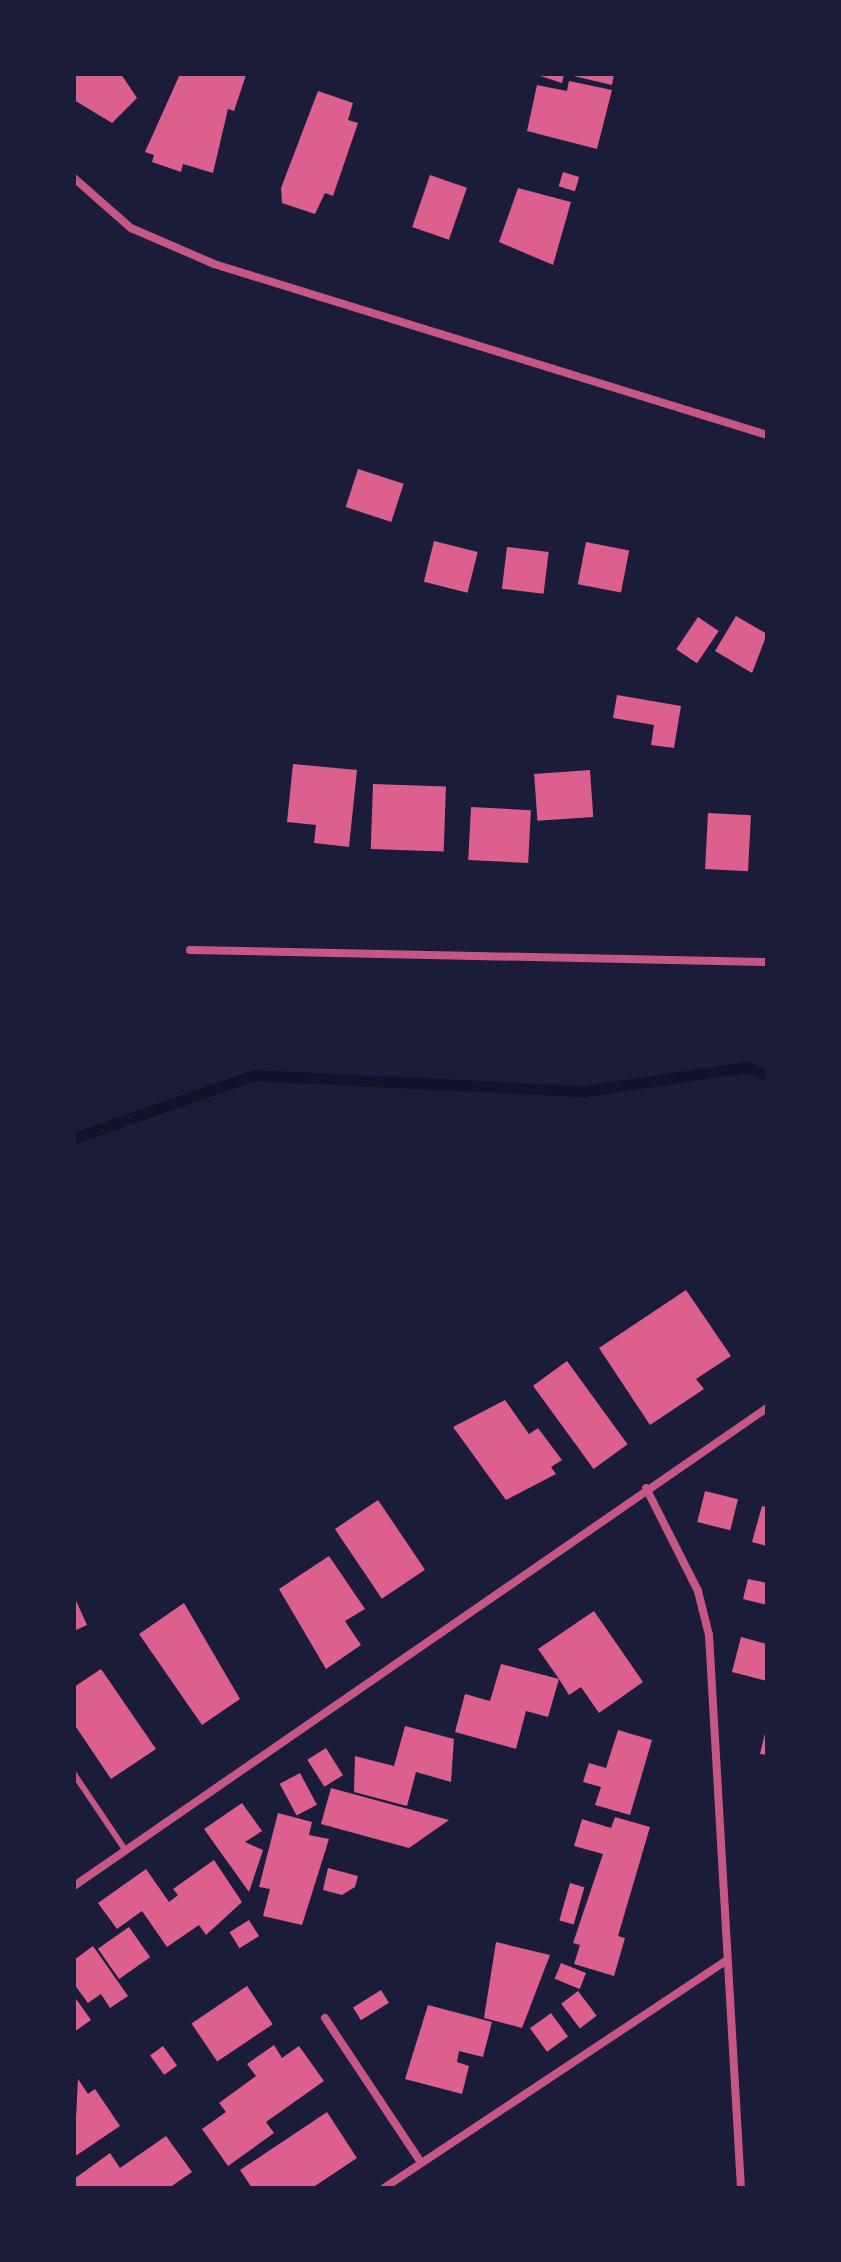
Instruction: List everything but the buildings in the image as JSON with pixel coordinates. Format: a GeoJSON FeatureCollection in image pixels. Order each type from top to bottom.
{"type":"FeatureCollection","features":[{"type":"Feature","properties":{"kind":"street"},"geometry":{"type":"LineString","coordinates":[[74,178],[131,228],[214,264],[767,435]]}},
{"type":"Feature","properties":{"kind":"street"},"geometry":{"type":"LineString","coordinates":[[190,950],[767,962]]}},
{"type":"Feature","properties":{"kind":"street"},"geometry":{"type":"LineString","coordinates":[[74,1886],[646,1488],[767,1408]]}},
{"type":"Feature","properties":{"kind":"street"},"geometry":{"type":"LineString","coordinates":[[646,1488],[706,1613],[741,2188]]}},
{"type":"Feature","properties":{"kind":"street"},"geometry":{"type":"LineString","coordinates":[[384,2188],[420,2161],[727,1960]]}},
{"type":"Feature","properties":{"kind":"street"},"geometry":{"type":"LineString","coordinates":[[325,2018],[420,2161]]}},
{"type":"Feature","properties":{"kind":"lane"},"geometry":{"type":"LineString","coordinates":[[74,1774],[126,1851]]}},
{"type":"Feature","properties":{"kind":"waterway"},"geometry":{"type":"LineString","coordinates":[[74,1138],[254,1075],[585,1091],[747,1067],[767,1075]]}}]}
